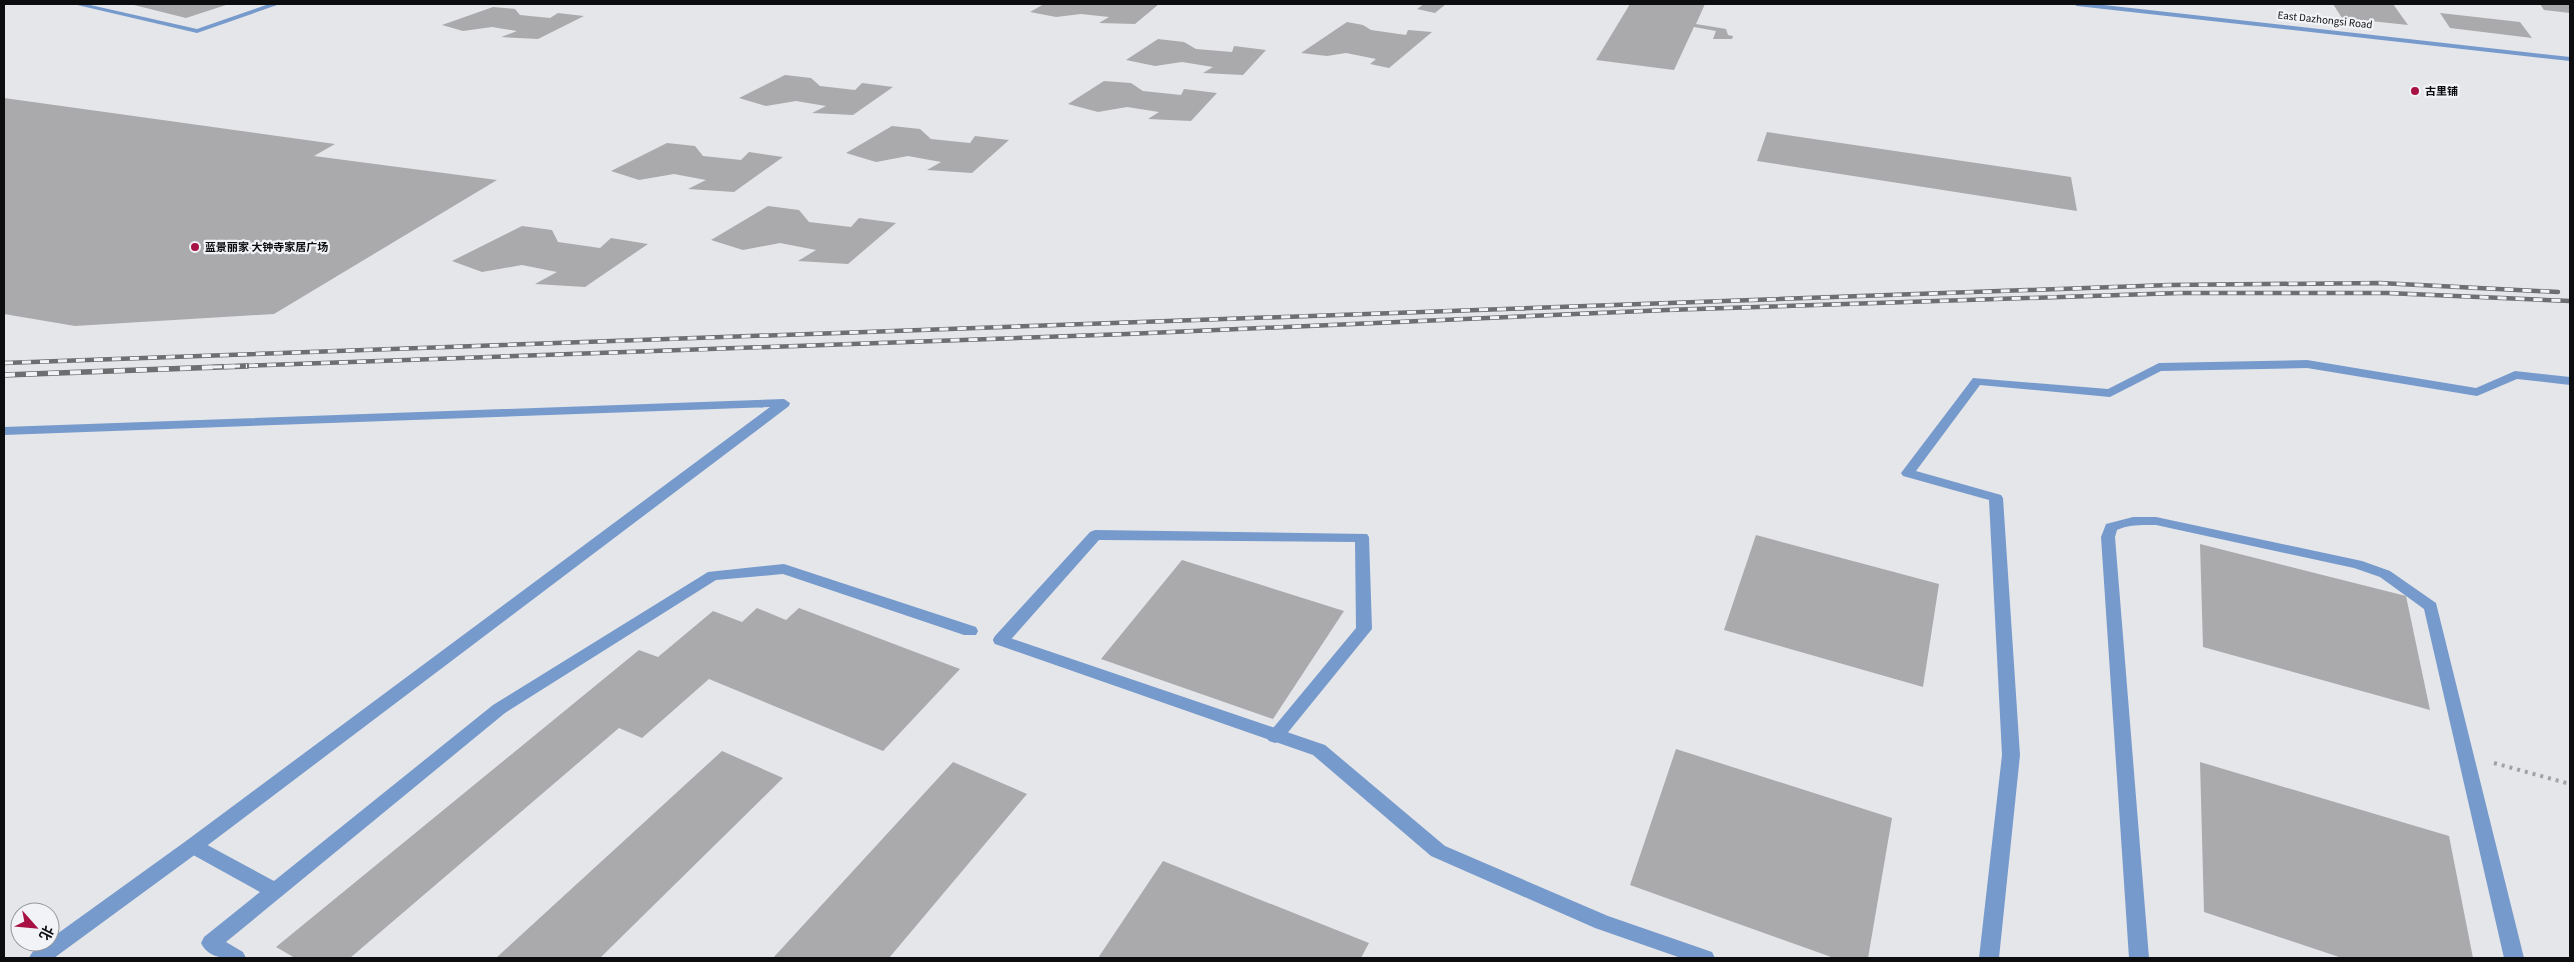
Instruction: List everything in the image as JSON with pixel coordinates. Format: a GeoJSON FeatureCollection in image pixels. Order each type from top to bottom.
{"type":"FeatureCollection","features":[{"type":"Feature","properties":{"kind":"street"},"geometry":{"type":"LineString","coordinates":[[77,4],[197,31],[276,4]]}},
{"type":"Feature","properties":{"kind":"street","name":"East Dazhongsi Road"},"geometry":{"type":"LineString","coordinates":[[2078,4],[2570,59]]}},
{"type":"Feature","properties":{"kind":"street"},"geometry":{"type":"LineString","coordinates":[[1989,958],[2011,755],[1996,498],[1908,474],[1977,381],[2110,393],[2159,366],[2307,364],[2477,392],[2515,375],[2570,381]]}},
{"type":"Feature","properties":{"kind":"street"},"geometry":{"type":"LineString","coordinates":[[4,431],[784,403],[193,846],[39,958]]}},
{"type":"Feature","properties":{"kind":"street"},"geometry":{"type":"LineString","coordinates":[[2139,958],[2108,537],[2111,527],[2121,522],[2140,520],[2156,521],[2356,564],[2385,574],[2411,590],[2431,607],[2514,958]]}},
{"type":"Feature","properties":{"kind":"street"},"geometry":{"type":"LineString","coordinates":[[1275,737],[1364,629],[1362,537],[1095,535],[1001,640],[1319,750],[1438,852],[1602,922],[1705,958]]}},
{"type":"Feature","properties":{"kind":"street"},"geometry":{"type":"LineString","coordinates":[[236,958],[211,943],[499,709],[713,575],[784,569],[970,631]]}},
{"type":"Feature","properties":{"kind":"street"},"geometry":{"type":"LineString","coordinates":[[193,846],[275,892]]}},
{"type":"Feature","properties":{"kind":"path"},"geometry":{"type":"LineString","coordinates":[[2466,755],[2570,784]]}},
{"type":"Feature","properties":{"kind":"building"},"geometry":{"type":"Polygon","coordinates":[[[130,4],[229,4],[186,18],[130,4]]]}},
{"type":"Feature","properties":{"kind":"building"},"geometry":{"type":"Polygon","coordinates":[[[1044,4],[1159,4],[1135,24],[1099,23],[1109,17],[1081,14],[1056,17],[1030,12],[1044,4]]]}},
{"type":"Feature","properties":{"kind":"building"},"geometry":{"type":"Polygon","coordinates":[[[1424,4],[1446,4],[1435,13],[1417,9],[1424,4]]]}},
{"type":"Feature","properties":{"kind":"building"},"geometry":{"type":"Polygon","coordinates":[[[1630,4],[1705,4],[1696,24],[1726,29],[1728,35],[1733,36],[1732,39],[1713,39],[1716,31],[1694,27],[1674,70],[1596,60],[1630,4]]]}},
{"type":"Feature","properties":{"kind":"building"},"geometry":{"type":"Polygon","coordinates":[[[2333,4],[2393,4],[2408,25],[2342,18],[2333,4]]]}},
{"type":"Feature","properties":{"kind":"building"},"geometry":{"type":"Polygon","coordinates":[[[2540,4],[2570,4],[2570,13],[2544,10],[2540,4]]]}},
{"type":"Feature","properties":{"kind":"building"},"geometry":{"type":"Polygon","coordinates":[[[493,7],[515,9],[520,15],[550,18],[558,13],[584,16],[538,39],[501,37],[517,31],[492,27],[463,31],[442,25],[493,7]]]}},
{"type":"Feature","properties":{"kind":"building"},"geometry":{"type":"Polygon","coordinates":[[[2440,13],[2520,22],[2532,38],[2450,28],[2440,13]]]}},
{"type":"Feature","properties":{"kind":"building"},"geometry":{"type":"Polygon","coordinates":[[[1347,22],[1363,25],[1371,30],[1406,35],[1408,30],[1432,32],[1389,68],[1370,64],[1376,59],[1346,53],[1327,56],[1301,53],[1347,22]]]}},
{"type":"Feature","properties":{"kind":"building"},"geometry":{"type":"Polygon","coordinates":[[[1158,39],[1184,42],[1196,49],[1232,52],[1234,46],[1266,50],[1243,75],[1203,73],[1213,67],[1182,62],[1155,66],[1126,60],[1158,39]]]}},
{"type":"Feature","properties":{"kind":"building"},"geometry":{"type":"Polygon","coordinates":[[[785,75],[811,78],[820,86],[855,90],[862,83],[893,87],[853,115],[812,113],[826,106],[796,101],[766,106],[739,98],[785,75]]]}},
{"type":"Feature","properties":{"kind":"building"},"geometry":{"type":"Polygon","coordinates":[[[1104,81],[1131,83],[1143,91],[1181,95],[1184,89],[1217,93],[1191,121],[1148,119],[1159,112],[1127,107],[1098,112],[1068,104],[1104,81]]]}},
{"type":"Feature","properties":{"kind":"building","name":"蓝景丽家 大钟寺家居广场"},"geometry":{"type":"Polygon","coordinates":[[[4,98],[335,144],[314,156],[497,180],[274,314],[75,326],[4,314],[4,98]]]}},
{"type":"Feature","properties":{"kind":"building"},"geometry":{"type":"Polygon","coordinates":[[[892,126],[920,129],[931,139],[970,143],[975,136],[1009,140],[972,173],[927,170],[941,162],[908,156],[876,162],[846,153],[892,126]]]}},
{"type":"Feature","properties":{"kind":"building"},"geometry":{"type":"Polygon","coordinates":[[[1767,132],[2071,177],[2077,211],[1757,161],[1767,132]]]}},
{"type":"Feature","properties":{"kind":"building"},"geometry":{"type":"Polygon","coordinates":[[[667,143],[695,146],[703,156],[741,160],[749,152],[783,157],[734,192],[688,189],[706,180],[674,174],[639,180],[611,171],[667,143]]]}},
{"type":"Feature","properties":{"kind":"building"},"geometry":{"type":"Polygon","coordinates":[[[768,206],[799,210],[809,222],[851,227],[859,218],[896,223],[848,264],[798,261],[816,250],[780,243],[743,250],[711,240],[768,206]]]}},
{"type":"Feature","properties":{"kind":"building"},"geometry":{"type":"Polygon","coordinates":[[[522,226],[552,230],[558,242],[600,248],[611,238],[648,244],[585,287],[535,284],[557,272],[522,265],[482,272],[452,261],[522,226]]]}},
{"type":"Feature","properties":{"kind":"building"},"geometry":{"type":"Polygon","coordinates":[[[1756,535],[1939,584],[1923,687],[1724,630],[1756,535]]]}},
{"type":"Feature","properties":{"kind":"building"},"geometry":{"type":"Polygon","coordinates":[[[2200,544],[2406,596],[2430,710],[2203,647],[2200,544]]]}},
{"type":"Feature","properties":{"kind":"building"},"geometry":{"type":"Polygon","coordinates":[[[1182,560],[1344,611],[1273,719],[1101,659],[1182,560]]]}},
{"type":"Feature","properties":{"kind":"building"},"geometry":{"type":"Polygon","coordinates":[[[757,608],[786,620],[799,608],[960,669],[883,751],[709,679],[642,738],[619,728],[350,958],[295,958],[276,947],[639,650],[658,657],[713,611],[742,622],[757,608]]]}},
{"type":"Feature","properties":{"kind":"building"},"geometry":{"type":"Polygon","coordinates":[[[1676,749],[1892,818],[1868,958],[1834,958],[1630,885],[1676,749]]]}},
{"type":"Feature","properties":{"kind":"building"},"geometry":{"type":"Polygon","coordinates":[[[722,751],[783,778],[600,958],[496,958],[722,751]]]}},
{"type":"Feature","properties":{"kind":"building"},"geometry":{"type":"Polygon","coordinates":[[[953,762],[1027,794],[889,958],[773,958],[953,762]]]}},
{"type":"Feature","properties":{"kind":"building"},"geometry":{"type":"Polygon","coordinates":[[[2200,762],[2449,836],[2473,958],[2342,958],[2204,912],[2200,762]]]}},
{"type":"Feature","properties":{"kind":"building"},"geometry":{"type":"Polygon","coordinates":[[[1163,861],[1369,943],[1361,958],[1098,958],[1163,861]]]}},
{"type":"Feature","properties":{"kind":"railway"},"geometry":{"type":"LineString","coordinates":[[4,363],[2169,285],[2380,283],[2558,292]]}},
{"type":"Feature","properties":{"kind":"railway"},"geometry":{"type":"LineString","coordinates":[[213,367],[1127,334],[1667,310],[2179,293],[2387,293],[2570,301]]}},
{"type":"Feature","properties":{"kind":"railway"},"geometry":{"type":"LineString","coordinates":[[4,375],[247,366]]}},
{"type":"Feature","properties":{"kind":"place","name":"古里铺"},"geometry":{"type":"Point","coordinates":[2415,91]}},
{"type":"Feature","properties":{"kind":"place","name":"蓝景丽家 大钟寺家居广场"},"geometry":{"type":"Point","coordinates":[195,247]}}]}
